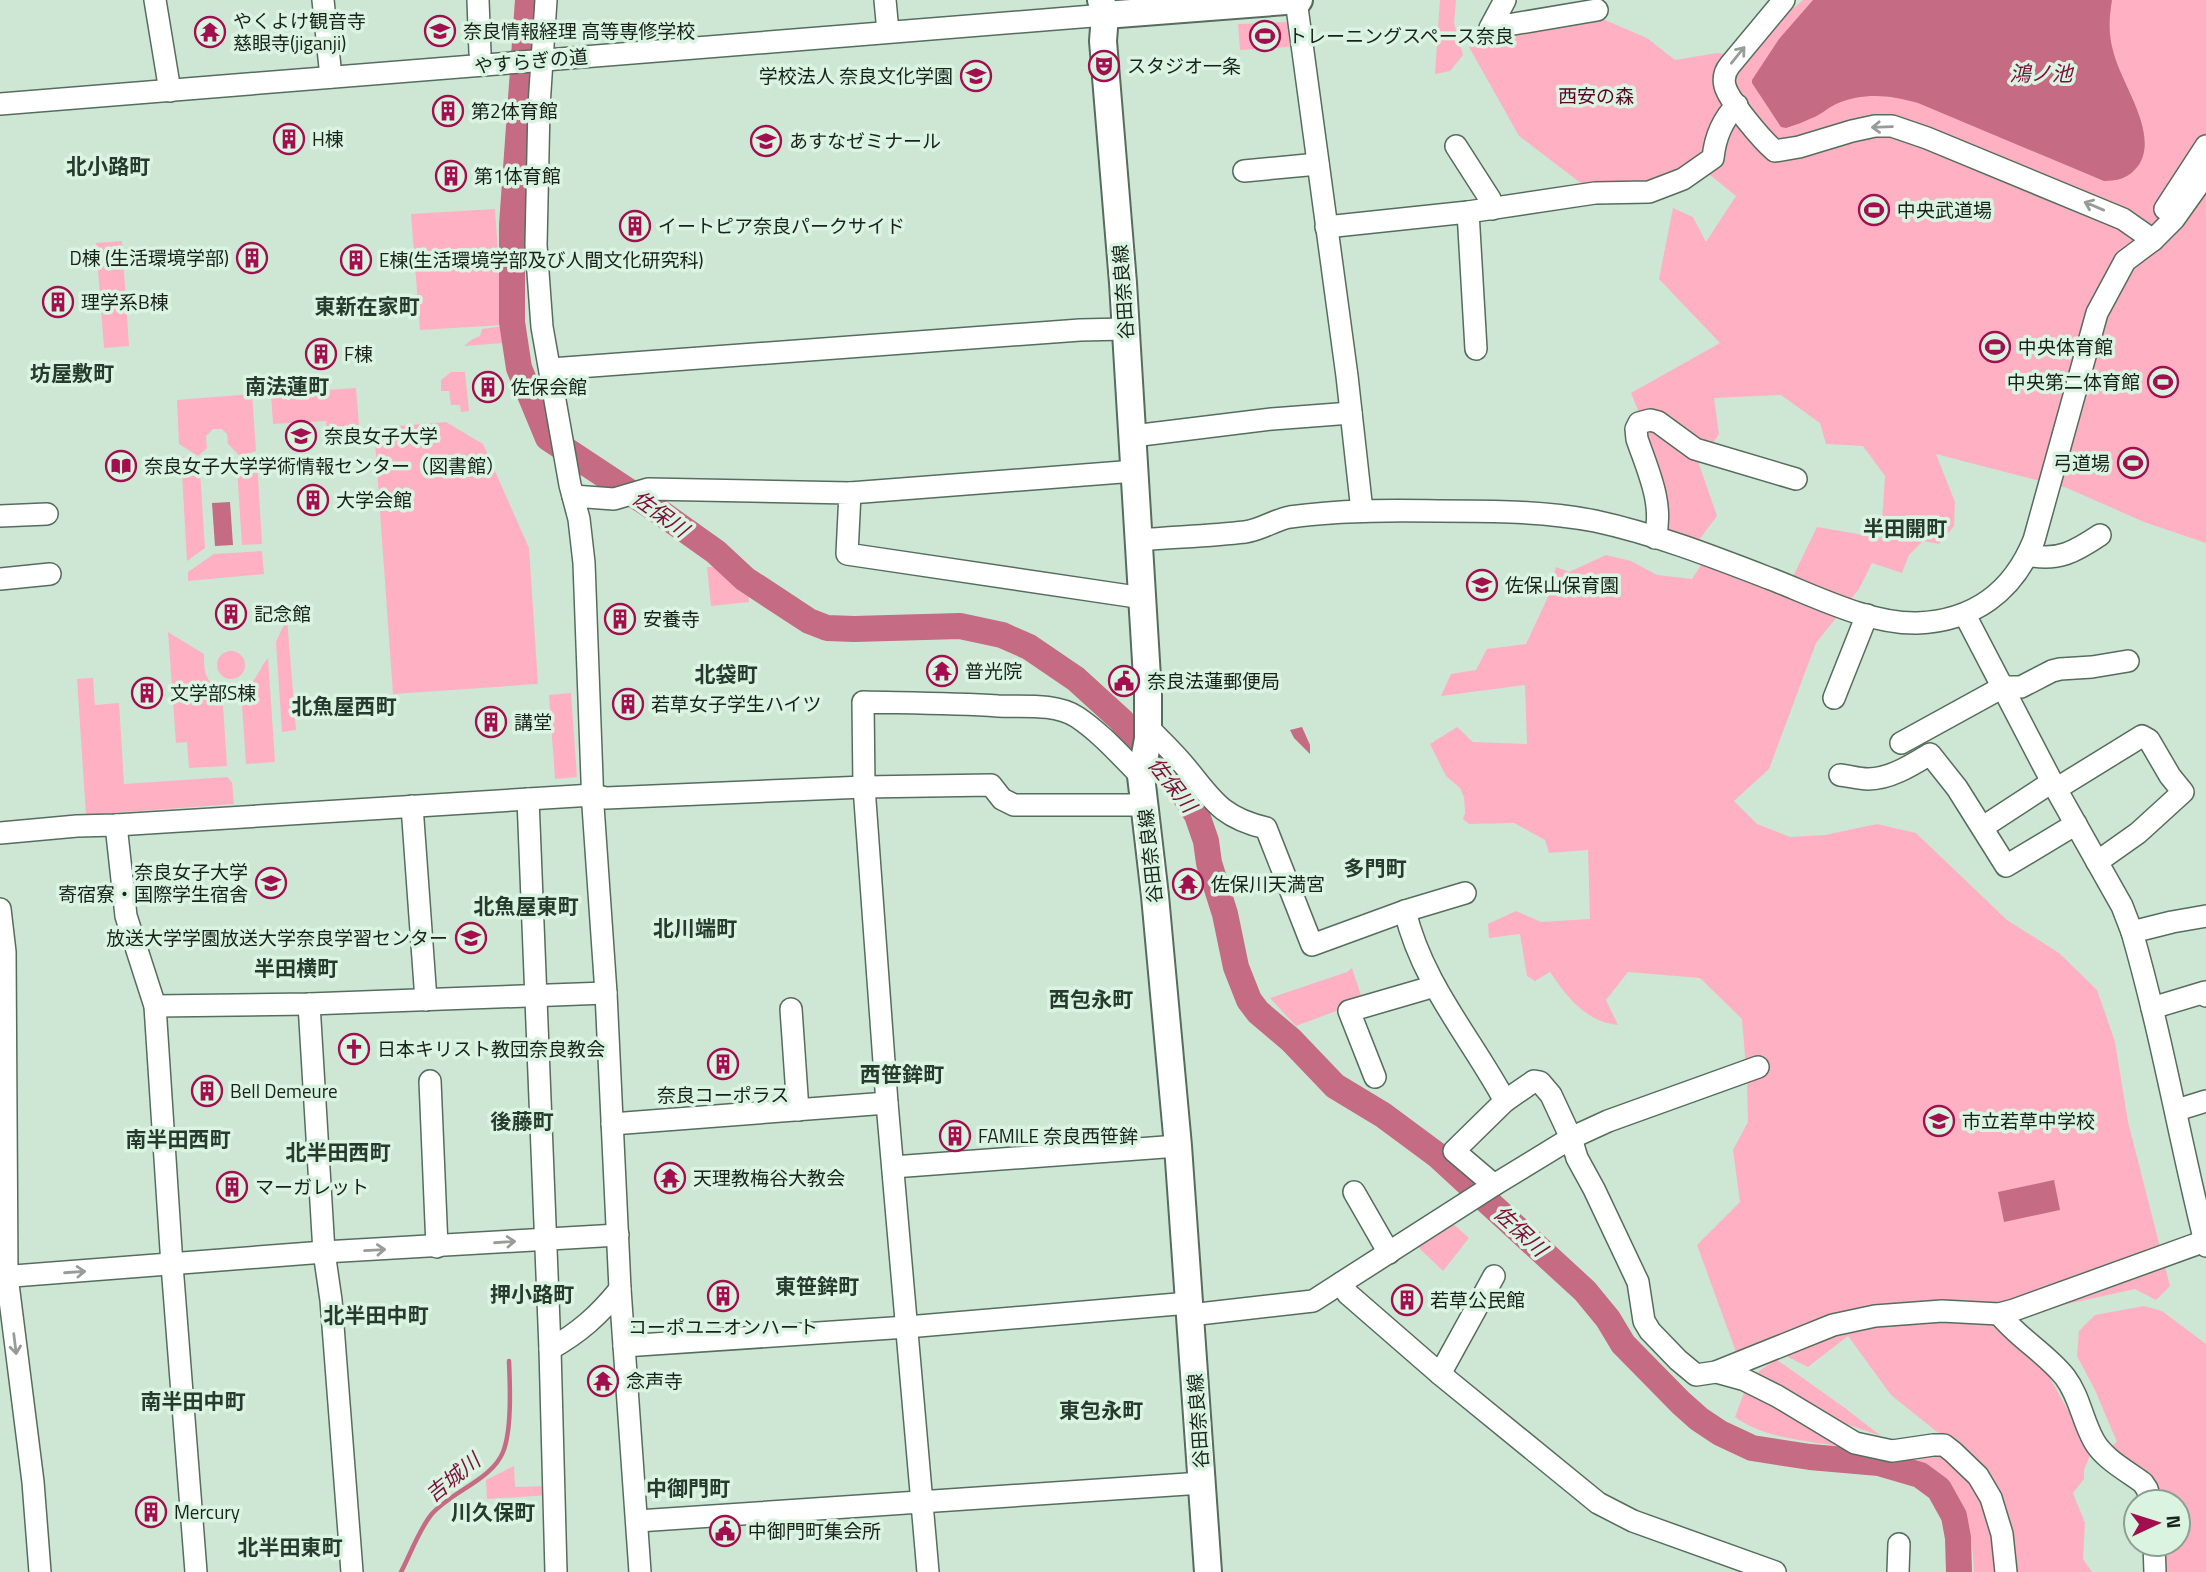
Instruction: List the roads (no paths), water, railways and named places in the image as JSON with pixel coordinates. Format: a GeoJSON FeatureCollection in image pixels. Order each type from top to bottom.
{"type":"FeatureCollection","features":[{"type":"Feature","properties":{"kind":"main road"},"geometry":{"type":"LineString","coordinates":[[1103,8],[1297,0]]}},
{"type":"Feature","properties":{"kind":"main road","name":"谷田奈良線"},"geometry":{"type":"LineString","coordinates":[[1103,8],[1103,41],[1143,598],[1149,734],[1141,773],[1178,1146],[1208,1572]]}},
{"type":"Feature","properties":{"kind":"street"},"geometry":{"type":"LineString","coordinates":[[155,0],[170,91]]}},
{"type":"Feature","properties":{"kind":"street"},"geometry":{"type":"LineString","coordinates":[[323,0],[331,77]]}},
{"type":"Feature","properties":{"kind":"street"},"geometry":{"type":"LineString","coordinates":[[478,0],[480,53]]}},
{"type":"Feature","properties":{"kind":"street"},"geometry":{"type":"LineString","coordinates":[[546,0],[539,61],[536,245],[542,327],[579,519],[584,563],[600,931],[606,993],[620,1289],[640,1572]]}},
{"type":"Feature","properties":{"kind":"street"},"geometry":{"type":"LineString","coordinates":[[885,0],[888,32]]}},
{"type":"Feature","properties":{"kind":"street"},"geometry":{"type":"LineString","coordinates":[[1297,0],[1362,511]]}},
{"type":"Feature","properties":{"kind":"street"},"geometry":{"type":"LineString","coordinates":[[1505,0],[1490,28],[1597,10]]}},
{"type":"Feature","properties":{"kind":"street"},"geometry":{"type":"LineString","coordinates":[[1778,3],[1726,71],[1724,84],[1762,140],[1775,151],[1875,126],[1892,126],[2123,219],[2152,240]]}},
{"type":"Feature","properties":{"kind":"street","name":"やすらぎの道"},"geometry":{"type":"LineString","coordinates":[[0,104],[888,32],[1103,8]]}},
{"type":"Feature","properties":{"kind":"street"},"geometry":{"type":"LineString","coordinates":[[1326,227],[1492,209],[1557,197],[1649,192],[1671,185],[1713,158],[1718,135],[1727,115],[1737,105]]}},
{"type":"Feature","properties":{"kind":"street"},"geometry":{"type":"LineString","coordinates":[[1455,146],[1490,199],[1492,209]]}},
{"type":"Feature","properties":{"kind":"street"},"geometry":{"type":"LineString","coordinates":[[2152,240],[2164,212],[2206,146]]}},
{"type":"Feature","properties":{"kind":"street"},"geometry":{"type":"LineString","coordinates":[[1244,171],[1318,164]]}},
{"type":"Feature","properties":{"kind":"street"},"geometry":{"type":"LineString","coordinates":[[1140,540],[1248,531],[1273,520],[1362,511],[1509,511],[1592,521],[1655,538],[1867,615],[1907,623],[1930,622],[1965,615],[1979,608],[2004,586],[2028,555],[2097,313],[2125,261],[2174,219],[2206,174]]}},
{"type":"Feature","properties":{"kind":"street"},"geometry":{"type":"LineString","coordinates":[[1468,212],[1476,349]]}},
{"type":"Feature","properties":{"kind":"street"},"geometry":{"type":"LineString","coordinates":[[551,369],[1080,330],[1125,329]]}},
{"type":"Feature","properties":{"kind":"street"},"geometry":{"type":"LineString","coordinates":[[1133,436],[1272,419],[1351,413]]}},
{"type":"Feature","properties":{"kind":"street"},"geometry":{"type":"LineString","coordinates":[[1655,538],[1658,509],[1636,429],[1639,423],[1645,420],[1658,422],[1695,449],[1796,479]]}},
{"type":"Feature","properties":{"kind":"street"},"geometry":{"type":"LineString","coordinates":[[573,496],[614,499],[648,489],[850,493],[1135,471]]}},
{"type":"Feature","properties":{"kind":"street"},"geometry":{"type":"LineString","coordinates":[[850,493],[847,554],[1143,598]]}},
{"type":"Feature","properties":{"kind":"street"},"geometry":{"type":"LineString","coordinates":[[0,516],[47,514]]}},
{"type":"Feature","properties":{"kind":"street"},"geometry":{"type":"LineString","coordinates":[[2028,555],[2039,557],[2073,552],[2101,535]]}},
{"type":"Feature","properties":{"kind":"street"},"geometry":{"type":"LineString","coordinates":[[0,579],[50,574]]}},
{"type":"Feature","properties":{"kind":"street"},"geometry":{"type":"LineString","coordinates":[[1834,698],[1867,615]]}},
{"type":"Feature","properties":{"kind":"street"},"geometry":{"type":"LineString","coordinates":[[1492,1186],[1454,1151],[1505,1101],[1534,1081],[1540,1082],[1551,1095],[1577,1158],[1638,1282],[1644,1321],[1650,1331],[1696,1375],[1716,1372],[1833,1325],[1875,1316],[1942,1311],[1999,1314],[2205,1244],[2198,1181],[2177,1110],[2132,932],[2122,906],[2054,786],[1965,615]]}},
{"type":"Feature","properties":{"kind":"street"},"geometry":{"type":"LineString","coordinates":[[1901,743],[2003,687],[2021,687],[2060,669],[2128,661]]}},
{"type":"Feature","properties":{"kind":"street"},"geometry":{"type":"LineString","coordinates":[[928,1572],[887,1103],[864,787],[863,702],[1028,706],[1063,710],[1077,717],[1105,739],[1141,773]]}},
{"type":"Feature","properties":{"kind":"street"},"geometry":{"type":"LineString","coordinates":[[1149,734],[1180,761],[1214,804],[1240,821],[1266,828],[1312,945],[1405,911],[1465,893]]}},
{"type":"Feature","properties":{"kind":"street"},"geometry":{"type":"LineString","coordinates":[[1983,827],[2142,736],[2149,740],[2170,776],[2183,792],[2138,833],[2097,862]]}},
{"type":"Feature","properties":{"kind":"street"},"geometry":{"type":"LineString","coordinates":[[1840,775],[1879,778],[1899,771],[1930,754],[1958,788],[2006,866],[2076,824]]}},
{"type":"Feature","properties":{"kind":"street"},"geometry":{"type":"LineString","coordinates":[[0,833],[593,795],[606,798],[986,784],[991,785],[1002,799],[1014,804],[1145,805]]}},
{"type":"Feature","properties":{"kind":"street"},"geometry":{"type":"LineString","coordinates":[[528,799],[556,1572]]}},
{"type":"Feature","properties":{"kind":"street"},"geometry":{"type":"LineString","coordinates":[[412,806],[426,1000]]}},
{"type":"Feature","properties":{"kind":"street"},"geometry":{"type":"LineString","coordinates":[[117,825],[126,916],[155,1006],[196,1572]]}},
{"type":"Feature","properties":{"kind":"street"},"geometry":{"type":"LineString","coordinates":[[0,909],[5,952],[3,1277],[33,1482],[40,1572]]}},
{"type":"Feature","properties":{"kind":"street"},"geometry":{"type":"LineString","coordinates":[[1405,911],[1422,960],[1435,986],[1505,1101]]}},
{"type":"Feature","properties":{"kind":"street"},"geometry":{"type":"LineString","coordinates":[[2132,932],[2206,916]]}},
{"type":"Feature","properties":{"kind":"street"},"geometry":{"type":"LineString","coordinates":[[1375,1077],[1349,1011],[1435,986]]}},
{"type":"Feature","properties":{"kind":"street"},"geometry":{"type":"LineString","coordinates":[[2152,1008],[2205,992],[2206,996]]}},
{"type":"Feature","properties":{"kind":"street"},"geometry":{"type":"LineString","coordinates":[[155,1006],[309,1004],[606,993]]}},
{"type":"Feature","properties":{"kind":"street"},"geometry":{"type":"LineString","coordinates":[[309,1004],[324,1252],[331,1300],[352,1572]]}},
{"type":"Feature","properties":{"kind":"street"},"geometry":{"type":"LineString","coordinates":[[791,1009],[798,1110]]}},
{"type":"Feature","properties":{"kind":"street"},"geometry":{"type":"LineString","coordinates":[[624,1346],[1313,1301],[1492,1186],[1571,1139],[1608,1121],[1758,1067]]}},
{"type":"Feature","properties":{"kind":"street"},"geometry":{"type":"LineString","coordinates":[[430,1081],[437,1247]]}},
{"type":"Feature","properties":{"kind":"street"},"geometry":{"type":"LineString","coordinates":[[2177,1110],[2206,1101]]}},
{"type":"Feature","properties":{"kind":"street"},"geometry":{"type":"LineString","coordinates":[[612,1124],[887,1103]]}},
{"type":"Feature","properties":{"kind":"street"},"geometry":{"type":"LineString","coordinates":[[893,1167],[1178,1146]]}},
{"type":"Feature","properties":{"kind":"street"},"geometry":{"type":"LineString","coordinates":[[1354,1192],[1389,1253]]}},
{"type":"Feature","properties":{"kind":"street"},"geometry":{"type":"LineString","coordinates":[[3,1277],[324,1252],[618,1235]]}},
{"type":"Feature","properties":{"kind":"street"},"geometry":{"type":"LineString","coordinates":[[1440,1374],[1494,1276]]}},
{"type":"Feature","properties":{"kind":"street"},"geometry":{"type":"LineString","coordinates":[[1341,1283],[1348,1294],[1440,1374],[1598,1503],[1633,1521],[1775,1572]]}},
{"type":"Feature","properties":{"kind":"street"},"geometry":{"type":"LineString","coordinates":[[550,1349],[600,1314],[620,1289]]}},
{"type":"Feature","properties":{"kind":"street"},"geometry":{"type":"LineString","coordinates":[[1999,1314],[2010,1328],[2049,1359],[2074,1389],[2095,1442],[2102,1452],[2146,1488]]}},
{"type":"Feature","properties":{"kind":"street"},"geometry":{"type":"LineString","coordinates":[[1716,1372],[1745,1380],[1777,1395],[1855,1443],[1892,1451],[1933,1444],[1944,1445],[1978,1476],[1991,1498],[2002,1534],[2006,1572]]}},
{"type":"Feature","properties":{"kind":"street"},"geometry":{"type":"LineString","coordinates":[[638,1521],[1202,1483]]}},
{"type":"Feature","properties":{"kind":"street"},"geometry":{"type":"LineString","coordinates":[[1898,1572],[1899,1544]]}},
{"type":"Feature","properties":{"kind":"water","name":"鴻ノ池"},"geometry":{"type":"Polygon","coordinates":[[[1813,0],[2112,0],[2112,47],[2142,125],[2144,154],[2131,173],[2123,178],[2104,181],[1918,103],[1887,97],[1867,96],[1846,100],[1806,121],[1786,128],[1781,127],[1752,80],[1779,39],[1813,0]]]}},
{"type":"Feature","properties":{"kind":"water"},"geometry":{"type":"Polygon","coordinates":[[[230,502],[233,545],[215,546],[212,503],[230,502]]]}},
{"type":"Feature","properties":{"kind":"water"},"geometry":{"type":"Polygon","coordinates":[[[1302,727],[1310,745],[1310,754],[1290,730],[1302,727]]]}},
{"type":"Feature","properties":{"kind":"water"},"geometry":{"type":"Polygon","coordinates":[[[2054,1180],[2060,1210],[2004,1222],[1998,1192],[2054,1180]]]}},
{"type":"Feature","properties":{"kind":"waterway","name":"佐保川"},"geometry":{"type":"LineString","coordinates":[[528,0],[512,225],[512,322],[519,368],[548,438],[654,508],[716,552],[745,579],[809,621],[827,628],[854,629],[960,626],[1002,635],[1029,647],[1076,679],[1121,720],[1182,792],[1197,815],[1225,914],[1236,967],[1249,1000],[1258,1012],[1291,1040],[1335,1086],[1383,1115],[1437,1155],[1585,1291],[1608,1319],[1623,1344],[1699,1419],[1720,1433],[1752,1448],[1810,1457],[1879,1463],[1920,1475],[1939,1489],[1954,1516],[1959,1572]]}},
{"type":"Feature","properties":{"kind":"waterway","name":"吉城川"},"geometry":{"type":"LineString","coordinates":[[401,1572],[431,1515],[498,1462],[506,1443],[509,1420],[509,1361]]}},
{"type":"Feature","properties":{"kind":"place","name":"奈良情報経理 高等専修学校"},"geometry":{"type":"Point","coordinates":[440,31]}},
{"type":"Feature","properties":{"kind":"place","name":"やくよけ観音寺 慈眼寺(jiganji)"},"geometry":{"type":"Point","coordinates":[210,32]}},
{"type":"Feature","properties":{"kind":"place","name":"トレーニングスペース奈良"},"geometry":{"type":"Point","coordinates":[1265,36]}},
{"type":"Feature","properties":{"kind":"place","name":"スタジオ一条"},"geometry":{"type":"Point","coordinates":[1104,66]}},
{"type":"Feature","properties":{"kind":"place","name":"学校法人 奈良文化学園"},"geometry":{"type":"Point","coordinates":[976,76]}},
{"type":"Feature","properties":{"kind":"place","name":"第2体育館"},"geometry":{"type":"Point","coordinates":[448,111]}},
{"type":"Feature","properties":{"kind":"place","name":"H棟"},"geometry":{"type":"Point","coordinates":[289,139]}},
{"type":"Feature","properties":{"kind":"place","name":"あすなゼミナール"},"geometry":{"type":"Point","coordinates":[766,141]}},
{"type":"Feature","properties":{"kind":"place","name":"第1体育館"},"geometry":{"type":"Point","coordinates":[451,176]}},
{"type":"Feature","properties":{"kind":"place","name":"中央武道場"},"geometry":{"type":"Point","coordinates":[1874,210]}},
{"type":"Feature","properties":{"kind":"place","name":"イートピア奈良パークサイド"},"geometry":{"type":"Point","coordinates":[635,226]}},
{"type":"Feature","properties":{"kind":"place","name":"D棟 (生活環境学部)"},"geometry":{"type":"Point","coordinates":[252,258]}},
{"type":"Feature","properties":{"kind":"place","name":"E棟(生活環境学部及び人間文化研究科)"},"geometry":{"type":"Point","coordinates":[356,260]}},
{"type":"Feature","properties":{"kind":"place","name":"理学系B棟"},"geometry":{"type":"Point","coordinates":[58,302]}},
{"type":"Feature","properties":{"kind":"place","name":"中央体育館"},"geometry":{"type":"Point","coordinates":[1995,347]}},
{"type":"Feature","properties":{"kind":"place","name":"F棟"},"geometry":{"type":"Point","coordinates":[321,354]}},
{"type":"Feature","properties":{"kind":"place","name":"中央第二体育館"},"geometry":{"type":"Point","coordinates":[2163,382]}},
{"type":"Feature","properties":{"kind":"place","name":"佐保会館"},"geometry":{"type":"Point","coordinates":[488,387]}},
{"type":"Feature","properties":{"kind":"place","name":"奈良女子大学"},"geometry":{"type":"Point","coordinates":[301,436]}},
{"type":"Feature","properties":{"kind":"place","name":"弓道場"},"geometry":{"type":"Point","coordinates":[2133,463]}},
{"type":"Feature","properties":{"kind":"place","name":"奈良女子大学学術情報センター（図書館）"},"geometry":{"type":"Point","coordinates":[121,466]}},
{"type":"Feature","properties":{"kind":"place","name":"大学会館"},"geometry":{"type":"Point","coordinates":[313,500]}},
{"type":"Feature","properties":{"kind":"place","name":"佐保山保育園"},"geometry":{"type":"Point","coordinates":[1482,585]}},
{"type":"Feature","properties":{"kind":"place","name":"記念館"},"geometry":{"type":"Point","coordinates":[231,614]}},
{"type":"Feature","properties":{"kind":"place","name":"安養寺"},"geometry":{"type":"Point","coordinates":[620,619]}},
{"type":"Feature","properties":{"kind":"place","name":"普光院"},"geometry":{"type":"Point","coordinates":[942,671]}},
{"type":"Feature","properties":{"kind":"place","name":"奈良法蓮郵便局"},"geometry":{"type":"Point","coordinates":[1124,681]}},
{"type":"Feature","properties":{"kind":"place","name":"文学部S棟"},"geometry":{"type":"Point","coordinates":[147,693]}},
{"type":"Feature","properties":{"kind":"place","name":"若草女子学生ハイツ"},"geometry":{"type":"Point","coordinates":[628,704]}},
{"type":"Feature","properties":{"kind":"place","name":"講堂"},"geometry":{"type":"Point","coordinates":[491,722]}},
{"type":"Feature","properties":{"kind":"place","name":"奈良女子大学 寄宿寮・国際学生宿舎"},"geometry":{"type":"Point","coordinates":[271,883]}},
{"type":"Feature","properties":{"kind":"place","name":"佐保川天満宮"},"geometry":{"type":"Point","coordinates":[1188,884]}},
{"type":"Feature","properties":{"kind":"place","name":"放送大学学園放送大学奈良学習センター"},"geometry":{"type":"Point","coordinates":[471,938]}},
{"type":"Feature","properties":{"kind":"place","name":"日本キリスト教団奈良教会"},"geometry":{"type":"Point","coordinates":[354,1049]}},
{"type":"Feature","properties":{"kind":"place","name":"奈良コーポラス"},"geometry":{"type":"Point","coordinates":[723,1064]}},
{"type":"Feature","properties":{"kind":"place","name":"Bell Demeure"},"geometry":{"type":"Point","coordinates":[207,1091]}},
{"type":"Feature","properties":{"kind":"place","name":"市立若草中学校"},"geometry":{"type":"Point","coordinates":[1939,1121]}},
{"type":"Feature","properties":{"kind":"place","name":"FAMILE 奈良西笹鉾"},"geometry":{"type":"Point","coordinates":[955,1136]}},
{"type":"Feature","properties":{"kind":"place","name":"天理教梅谷大教会"},"geometry":{"type":"Point","coordinates":[670,1178]}},
{"type":"Feature","properties":{"kind":"place","name":"マーガレット"},"geometry":{"type":"Point","coordinates":[232,1187]}},
{"type":"Feature","properties":{"kind":"place","name":"コーポユニオンハート"},"geometry":{"type":"Point","coordinates":[723,1296]}},
{"type":"Feature","properties":{"kind":"place","name":"若草公民館"},"geometry":{"type":"Point","coordinates":[1407,1300]}},
{"type":"Feature","properties":{"kind":"place","name":"念声寺"},"geometry":{"type":"Point","coordinates":[603,1381]}},
{"type":"Feature","properties":{"kind":"place","name":"Mercury"},"geometry":{"type":"Point","coordinates":[151,1512]}},
{"type":"Feature","properties":{"kind":"place","name":"中御門町集会所"},"geometry":{"type":"Point","coordinates":[725,1531]}},
{"type":"Feature","properties":{"kind":"district","name":"北小路町"},"geometry":{"type":"Point","coordinates":[108,167]}},
{"type":"Feature","properties":{"kind":"district","name":"東新在家町"},"geometry":{"type":"Point","coordinates":[367,307]}},
{"type":"Feature","properties":{"kind":"district","name":"坊屋敷町"},"geometry":{"type":"Point","coordinates":[72,374]}},
{"type":"Feature","properties":{"kind":"district","name":"南法蓮町"},"geometry":{"type":"Point","coordinates":[287,387]}},
{"type":"Feature","properties":{"kind":"district","name":"半田開町"},"geometry":{"type":"Point","coordinates":[1905,529]}},
{"type":"Feature","properties":{"kind":"district","name":"北袋町"},"geometry":{"type":"Point","coordinates":[726,675]}},
{"type":"Feature","properties":{"kind":"district","name":"北魚屋西町"},"geometry":{"type":"Point","coordinates":[344,707]}},
{"type":"Feature","properties":{"kind":"district","name":"多門町"},"geometry":{"type":"Point","coordinates":[1375,869]}},
{"type":"Feature","properties":{"kind":"district","name":"北魚屋東町"},"geometry":{"type":"Point","coordinates":[526,907]}},
{"type":"Feature","properties":{"kind":"district","name":"北川端町"},"geometry":{"type":"Point","coordinates":[695,929]}},
{"type":"Feature","properties":{"kind":"district","name":"半田横町"},"geometry":{"type":"Point","coordinates":[296,969]}},
{"type":"Feature","properties":{"kind":"district","name":"西包永町"},"geometry":{"type":"Point","coordinates":[1091,1000]}},
{"type":"Feature","properties":{"kind":"district","name":"西笹鉾町"},"geometry":{"type":"Point","coordinates":[902,1075]}},
{"type":"Feature","properties":{"kind":"district","name":"後藤町"},"geometry":{"type":"Point","coordinates":[522,1122]}},
{"type":"Feature","properties":{"kind":"district","name":"南半田西町"},"geometry":{"type":"Point","coordinates":[178,1140]}},
{"type":"Feature","properties":{"kind":"district","name":"北半田西町"},"geometry":{"type":"Point","coordinates":[338,1153]}},
{"type":"Feature","properties":{"kind":"district","name":"東笹鉾町"},"geometry":{"type":"Point","coordinates":[817,1287]}},
{"type":"Feature","properties":{"kind":"district","name":"押小路町"},"geometry":{"type":"Point","coordinates":[532,1295]}},
{"type":"Feature","properties":{"kind":"district","name":"北半田中町"},"geometry":{"type":"Point","coordinates":[376,1316]}},
{"type":"Feature","properties":{"kind":"district","name":"南半田中町"},"geometry":{"type":"Point","coordinates":[193,1402]}},
{"type":"Feature","properties":{"kind":"district","name":"東包永町"},"geometry":{"type":"Point","coordinates":[1101,1411]}},
{"type":"Feature","properties":{"kind":"district","name":"中御門町"},"geometry":{"type":"Point","coordinates":[688,1489]}},
{"type":"Feature","properties":{"kind":"district","name":"川久保町"},"geometry":{"type":"Point","coordinates":[493,1513]}},
{"type":"Feature","properties":{"kind":"district","name":"北半田東町"},"geometry":{"type":"Point","coordinates":[290,1548]}},
{"type":"Feature","properties":{"kind":"park label","name":"西安の森"},"geometry":{"type":"Point","coordinates":[1596,96]}}]}
